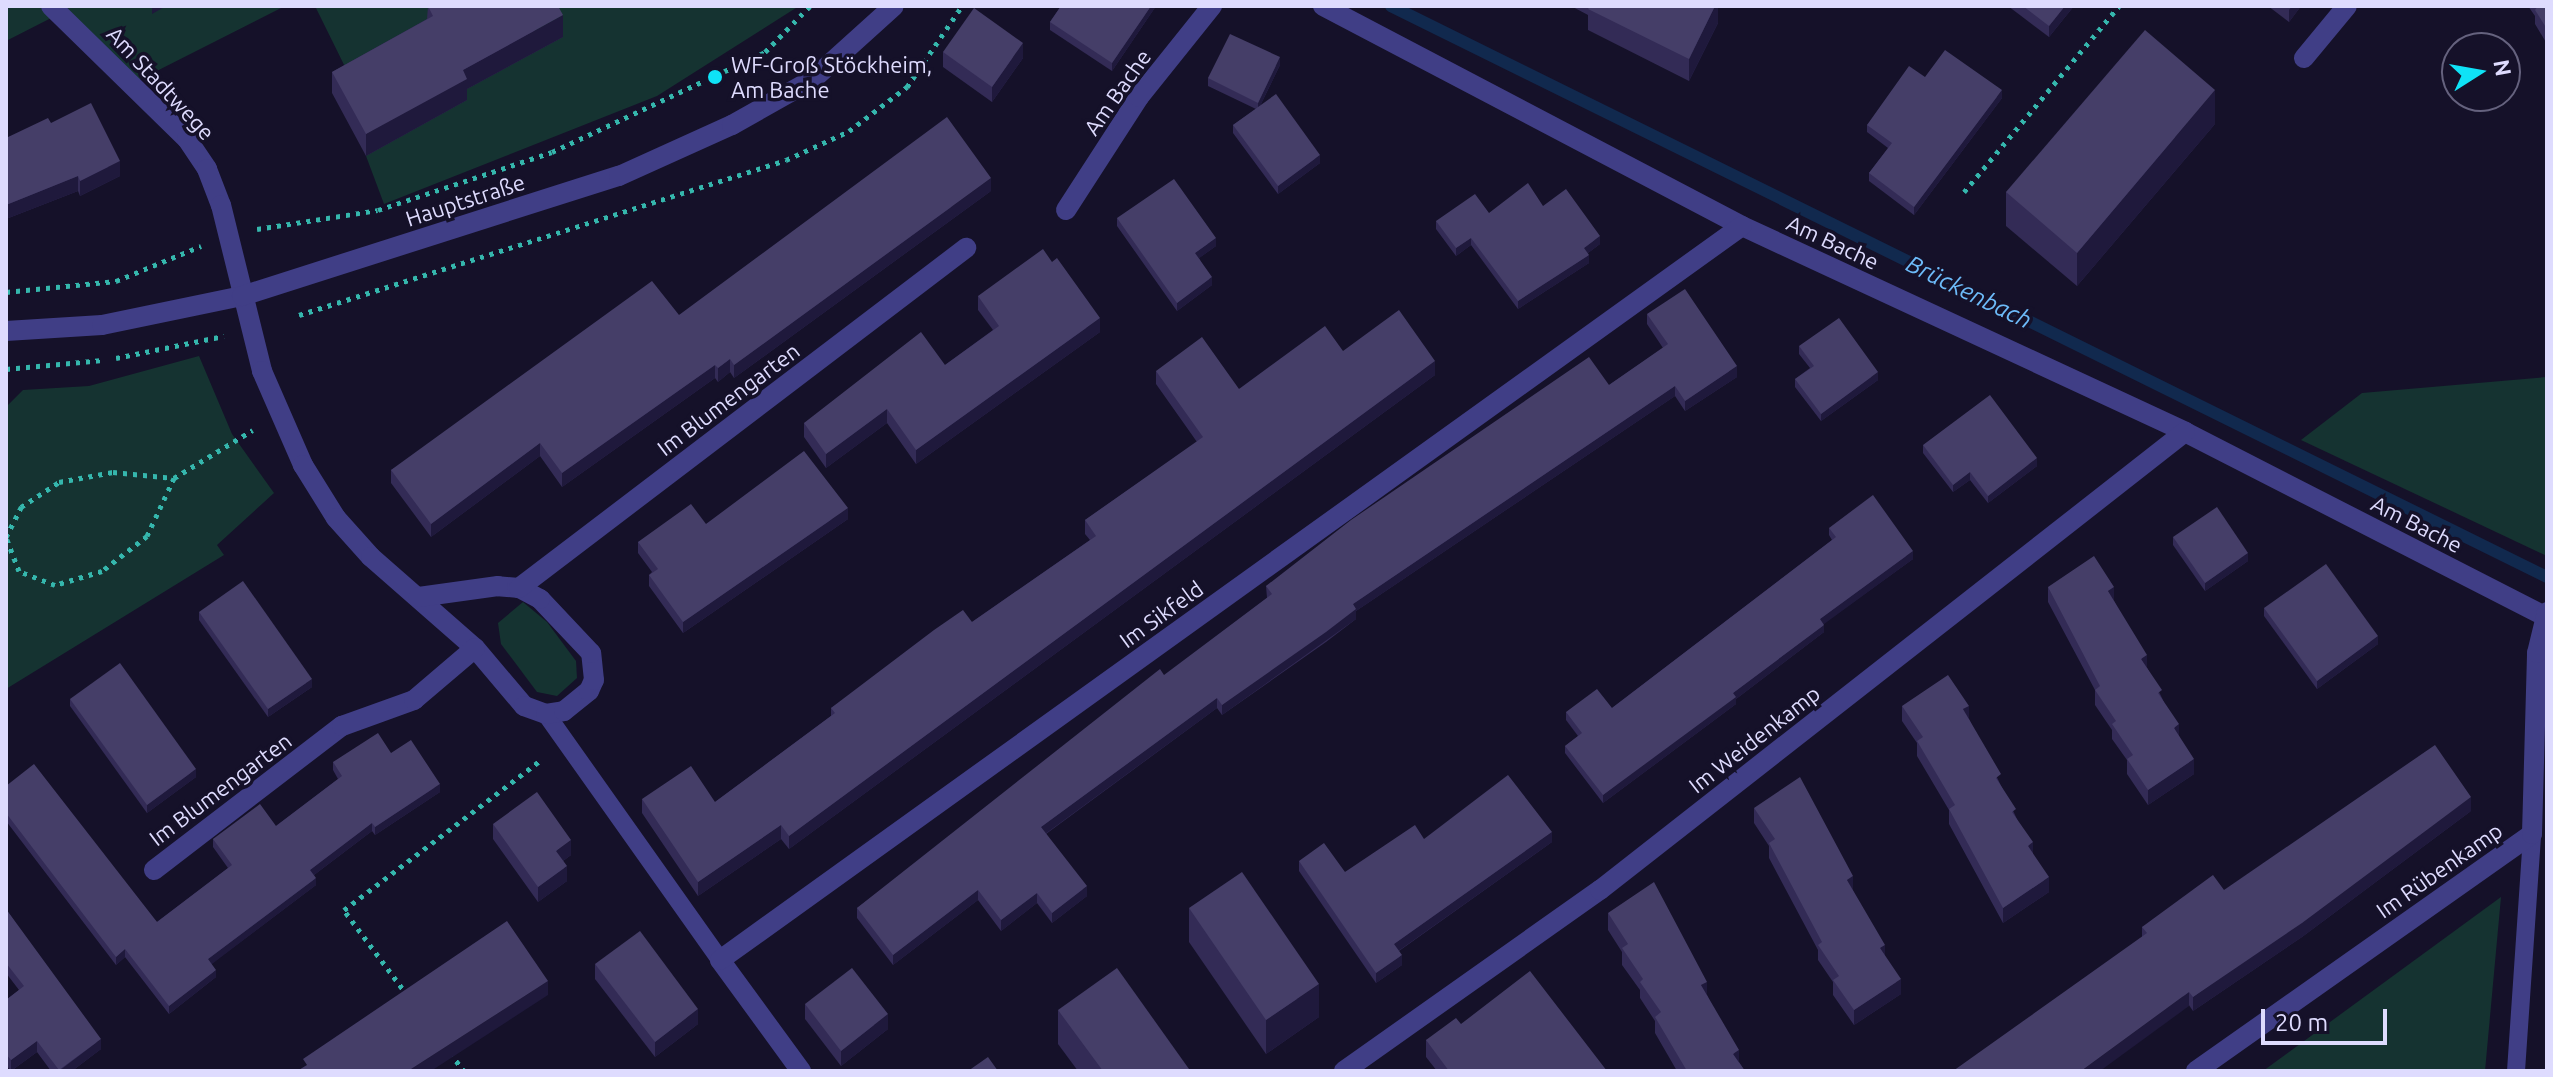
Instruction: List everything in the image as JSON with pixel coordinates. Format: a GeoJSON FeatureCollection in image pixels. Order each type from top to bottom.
{"type":"FeatureCollection","features":[{"type":"Feature","properties":{"kind":"street","name":"Am Stadtwege"},"geometry":{"type":"LineString","coordinates":[[51,6],[187,139],[207,169],[242,296]]}},
{"type":"Feature","properties":{"kind":"street","name":"Hauptstraße"},"geometry":{"type":"LineString","coordinates":[[6,331],[102,325],[242,296],[619,176],[677,152],[812,80],[894,6]]}},
{"type":"Feature","properties":{"kind":"street","name":"Am Bache"},"geometry":{"type":"LineString","coordinates":[[1066,210],[1139,97],[1212,6]]}},
{"type":"Feature","properties":{"kind":"street","name":"Am Bache"},"geometry":{"type":"LineString","coordinates":[[1323,6],[1742,226],[2185,432],[2545,614]]}},
{"type":"Feature","properties":{"kind":"street"},"geometry":{"type":"LineString","coordinates":[[2304,58],[2347,6]]}},
{"type":"Feature","properties":{"kind":"street","name":"Im Sikfeld"},"geometry":{"type":"LineString","coordinates":[[720,960],[1742,226]]}},
{"type":"Feature","properties":{"kind":"street","name":"Im Blumengarten"},"geometry":{"type":"LineString","coordinates":[[519,588],[966,248]]}},
{"type":"Feature","properties":{"kind":"street"},"geometry":{"type":"LineString","coordinates":[[242,296],[278,415],[336,518],[371,557],[475,648],[524,706],[546,714],[578,704],[589,691],[595,667],[591,653],[551,607],[519,588],[472,587],[419,597]]}},
{"type":"Feature","properties":{"kind":"street","name":"Im Weidenkamp"},"geometry":{"type":"LineString","coordinates":[[1344,1071],[1600,890],[2185,432]]}},
{"type":"Feature","properties":{"kind":"street","name":"Im Rübenkamp"},"geometry":{"type":"LineString","coordinates":[[2196,1071],[2532,834],[2537,653],[2545,614]]}},
{"type":"Feature","properties":{"kind":"street","name":"Im Blumengarten"},"geometry":{"type":"LineString","coordinates":[[154,870],[342,726],[414,700],[475,648]]}},
{"type":"Feature","properties":{"kind":"street"},"geometry":{"type":"LineString","coordinates":[[720,960],[801,1071]]}},
{"type":"Feature","properties":{"kind":"lane"},"geometry":{"type":"LineString","coordinates":[[546,714],[563,743],[720,960]]}},
{"type":"Feature","properties":{"kind":"lane"},"geometry":{"type":"LineString","coordinates":[[2516,1071],[2532,834]]}},
{"type":"Feature","properties":{"kind":"path"},"geometry":{"type":"LineString","coordinates":[[6,292],[116,281],[228,238],[378,210],[552,152],[765,52],[810,6]]}},
{"type":"Feature","properties":{"kind":"path"},"geometry":{"type":"LineString","coordinates":[[1964,192],[2119,6]]}},
{"type":"Feature","properties":{"kind":"path"},"geometry":{"type":"LineString","coordinates":[[174,478],[113,472],[59,482],[21,507],[6,537],[19,571],[55,585],[102,571],[147,536],[174,478],[278,415]]}},
{"type":"Feature","properties":{"kind":"path"},"geometry":{"type":"LineString","coordinates":[[417,1009],[344,910],[563,743]]}},
{"type":"Feature","properties":{"kind":"path"},"geometry":{"type":"LineString","coordinates":[[445,1046],[464,1071]]}},
{"type":"Feature","properties":{"kind":"green space"},"geometry":{"type":"Polygon","coordinates":[[[6,6],[285,6],[133,83],[59,14],[6,41],[6,6]]]}},
{"type":"Feature","properties":{"kind":"green space"},"geometry":{"type":"Polygon","coordinates":[[[315,6],[799,6],[657,96],[384,204],[366,156],[352,81],[315,6]]]}},
{"type":"Feature","properties":{"kind":"green space"},"geometry":{"type":"Polygon","coordinates":[[[199,356],[232,434],[274,493],[217,545],[224,555],[6,689],[6,407],[23,390],[89,386],[199,356]]]}},
{"type":"Feature","properties":{"kind":"green space"},"geometry":{"type":"Polygon","coordinates":[[[2547,377],[2547,556],[2301,440],[2362,393],[2547,377]]]}},
{"type":"Feature","properties":{"kind":"green space"},"geometry":{"type":"Polygon","coordinates":[[[523,602],[547,622],[576,661],[577,678],[557,696],[537,692],[501,644],[498,623],[523,602]]]}},
{"type":"Feature","properties":{"kind":"green space"},"geometry":{"type":"Polygon","coordinates":[[[2501,897],[2485,1071],[2263,1071],[2501,897]]]}},
{"type":"Feature","properties":{"kind":"building"},"geometry":{"type":"Polygon","coordinates":[[[428,6],[558,6],[563,15],[463,70],[467,79],[366,134],[332,72],[433,16],[428,6]]]}},
{"type":"Feature","properties":{"kind":"building"},"geometry":{"type":"Polygon","coordinates":[[[1061,6],[1151,6],[1112,63],[1050,22],[1061,6]]]}},
{"type":"Feature","properties":{"kind":"building"},"geometry":{"type":"Polygon","coordinates":[[[1590,6],[1715,6],[1689,59],[1588,9],[1590,6]]]}},
{"type":"Feature","properties":{"kind":"building"},"geometry":{"type":"Polygon","coordinates":[[[2023,6],[2065,6],[2049,26],[2023,6]]]}},
{"type":"Feature","properties":{"kind":"building"},"geometry":{"type":"Polygon","coordinates":[[[2538,6],[2547,6],[2547,29],[2535,10],[2538,6]]]}},
{"type":"Feature","properties":{"kind":"building"},"geometry":{"type":"Polygon","coordinates":[[[974,8],[1023,43],[992,87],[943,52],[974,8]]]}},
{"type":"Feature","properties":{"kind":"building"},"geometry":{"type":"Polygon","coordinates":[[[2145,30],[2215,90],[2077,253],[2006,192],[2145,30]]]}},
{"type":"Feature","properties":{"kind":"building"},"geometry":{"type":"Polygon","coordinates":[[[1230,34],[1280,57],[1258,103],[1208,78],[1230,34]]]}},
{"type":"Feature","properties":{"kind":"building"},"geometry":{"type":"Polygon","coordinates":[[[1945,50],[2002,90],[1914,207],[1869,173],[1892,143],[1867,125],[1909,66],[1925,77],[1945,50]]]}},
{"type":"Feature","properties":{"kind":"building"},"geometry":{"type":"Polygon","coordinates":[[[1276,94],[1320,155],[1278,186],[1233,125],[1276,94]]]}},
{"type":"Feature","properties":{"kind":"building"},"geometry":{"type":"Polygon","coordinates":[[[91,103],[120,161],[80,181],[78,176],[6,205],[6,138],[48,118],[51,123],[91,103]]]}},
{"type":"Feature","properties":{"kind":"building"},"geometry":{"type":"Polygon","coordinates":[[[947,117],[991,178],[734,365],[730,359],[718,368],[715,365],[562,473],[540,443],[431,524],[391,470],[652,281],[679,315],[947,117]]]}},
{"type":"Feature","properties":{"kind":"building"},"geometry":{"type":"Polygon","coordinates":[[[1174,179],[1216,238],[1195,253],[1212,277],[1177,303],[1117,218],[1174,179]]]}},
{"type":"Feature","properties":{"kind":"building"},"geometry":{"type":"Polygon","coordinates":[[[1528,183],[1543,206],[1566,189],[1600,236],[1584,248],[1589,255],[1518,301],[1471,238],[1456,248],[1436,221],[1475,194],[1489,213],[1528,183]]]}},
{"type":"Feature","properties":{"kind":"building"},"geometry":{"type":"Polygon","coordinates":[[[1043,249],[1052,262],[1057,258],[1100,318],[916,450],[887,409],[826,454],[804,423],[921,332],[945,365],[999,326],[978,296],[1043,249]]]}},
{"type":"Feature","properties":{"kind":"building"},"geometry":{"type":"Polygon","coordinates":[[[1685,289],[1737,366],[1685,401],[1675,386],[1353,604],[1356,609],[1222,705],[1217,698],[1041,827],[1087,886],[1052,913],[1037,893],[1001,920],[978,890],[893,955],[857,908],[1160,669],[1164,675],[1272,594],[1266,586],[1351,520],[1589,357],[1609,385],[1668,344],[1647,314],[1685,289]]]}},
{"type":"Feature","properties":{"kind":"building"},"geometry":{"type":"Polygon","coordinates":[[[1399,310],[1435,361],[789,836],[781,825],[698,882],[642,799],[691,766],[715,802],[835,713],[831,708],[934,630],[963,610],[972,622],[1096,536],[1085,520],[1203,437],[1156,371],[1202,337],[1239,389],[1325,326],[1343,351],[1399,310]]]}},
{"type":"Feature","properties":{"kind":"building"},"geometry":{"type":"Polygon","coordinates":[[[1839,318],[1878,372],[1821,414],[1795,379],[1814,366],[1799,346],[1839,318]]]}},
{"type":"Feature","properties":{"kind":"building"},"geometry":{"type":"Polygon","coordinates":[[[1990,395],[2037,458],[1988,496],[1970,472],[1953,485],[1923,445],[1990,395]]]}},
{"type":"Feature","properties":{"kind":"building"},"geometry":{"type":"Polygon","coordinates":[[[804,451],[848,508],[683,622],[649,575],[658,569],[638,542],[691,504],[706,524],[804,451]]]}},
{"type":"Feature","properties":{"kind":"building"},"geometry":{"type":"Polygon","coordinates":[[[1873,495],[1913,551],[1820,619],[1824,625],[1733,693],[1736,697],[1603,795],[1565,746],[1582,733],[1566,712],[1597,689],[1612,708],[1836,537],[1829,528],[1873,495]]]}},
{"type":"Feature","properties":{"kind":"building"},"geometry":{"type":"Polygon","coordinates":[[[2217,507],[2248,553],[2205,583],[2173,537],[2217,507]]]}},
{"type":"Feature","properties":{"kind":"building"},"geometry":{"type":"Polygon","coordinates":[[[2094,556],[2114,587],[2108,591],[2147,655],[2141,659],[2162,690],[2158,693],[2179,724],[2174,728],[2194,759],[2148,790],[2127,759],[2133,755],[2112,724],[2116,721],[2095,690],[2100,686],[2048,587],[2094,556]]]}},
{"type":"Feature","properties":{"kind":"building"},"geometry":{"type":"Polygon","coordinates":[[[2326,564],[2378,636],[2317,681],[2264,608],[2326,564]]]}},
{"type":"Feature","properties":{"kind":"building"},"geometry":{"type":"Polygon","coordinates":[[[243,581],[312,679],[268,709],[199,612],[243,581]]]}},
{"type":"Feature","properties":{"kind":"building"},"geometry":{"type":"Polygon","coordinates":[[[120,663],[196,769],[147,805],[70,699],[120,663]]]}},
{"type":"Feature","properties":{"kind":"building"},"geometry":{"type":"Polygon","coordinates":[[[1948,675],[1969,706],[1963,709],[2001,774],[1996,778],[2016,809],[2012,812],[2033,842],[2028,846],[2049,877],[2003,908],[1949,809],[1955,805],[1917,741],[1923,737],[1902,706],[1948,675]]]}},
{"type":"Feature","properties":{"kind":"building"},"geometry":{"type":"Polygon","coordinates":[[[378,733],[391,753],[411,740],[440,784],[375,827],[372,823],[310,870],[316,878],[208,959],[216,970],[169,1006],[125,949],[116,957],[6,813],[6,786],[34,764],[157,922],[232,865],[213,839],[260,804],[276,826],[342,776],[333,762],[378,733]]]}},
{"type":"Feature","properties":{"kind":"building"},"geometry":{"type":"Polygon","coordinates":[[[2435,745],[2471,797],[2302,923],[2193,997],[2189,992],[2081,1071],[1953,1071],[2147,933],[2142,927],[2213,875],[2224,890],[2435,745]]]}},
{"type":"Feature","properties":{"kind":"building"},"geometry":{"type":"Polygon","coordinates":[[[1508,775],[1552,832],[1394,944],[1402,955],[1376,973],[1299,861],[1324,843],[1345,872],[1415,825],[1424,839],[1508,775]]]}},
{"type":"Feature","properties":{"kind":"building"},"geometry":{"type":"Polygon","coordinates":[[[1800,777],[1853,876],[1847,880],[1885,945],[1880,948],[1901,979],[1854,1010],[1833,980],[1839,976],[1818,945],[1822,942],[1769,843],[1775,839],[1754,808],[1800,777]]]}},
{"type":"Feature","properties":{"kind":"building"},"geometry":{"type":"Polygon","coordinates":[[[537,792],[571,840],[556,851],[567,866],[538,887],[493,824],[537,792]]]}},
{"type":"Feature","properties":{"kind":"building"},"geometry":{"type":"Polygon","coordinates":[[[1242,872],[1319,984],[1266,1020],[1189,908],[1242,872]]]}},
{"type":"Feature","properties":{"kind":"building"},"geometry":{"type":"Polygon","coordinates":[[[1654,882],[1707,982],[1701,985],[1739,1050],[1733,1054],[1745,1071],[1687,1071],[1655,1017],[1661,1012],[1640,982],[1643,979],[1622,948],[1628,944],[1608,913],[1654,882]]]}},
{"type":"Feature","properties":{"kind":"building"},"geometry":{"type":"Polygon","coordinates":[[[6,909],[101,1039],[59,1070],[37,1041],[11,1060],[6,1054],[6,1000],[24,986],[6,963],[6,909]]]}},
{"type":"Feature","properties":{"kind":"building"},"geometry":{"type":"Polygon","coordinates":[[[507,921],[548,981],[408,1071],[297,1071],[307,1065],[303,1059],[507,921]]]}},
{"type":"Feature","properties":{"kind":"building"},"geometry":{"type":"Polygon","coordinates":[[[640,931],[698,1009],[655,1042],[595,964],[640,931]]]}},
{"type":"Feature","properties":{"kind":"building"},"geometry":{"type":"Polygon","coordinates":[[[852,968],[888,1014],[841,1051],[805,1004],[852,968]]]}},
{"type":"Feature","properties":{"kind":"building"},"geometry":{"type":"Polygon","coordinates":[[[1117,968],[1189,1069],[1103,1071],[1058,1010],[1117,968]]]}},
{"type":"Feature","properties":{"kind":"building"},"geometry":{"type":"Polygon","coordinates":[[[1530,971],[1607,1071],[1449,1071],[1426,1040],[1456,1018],[1461,1024],[1530,971]]]}},
{"type":"Feature","properties":{"kind":"building"},"geometry":{"type":"Polygon","coordinates":[[[988,1057],[998,1071],[968,1071],[988,1057]]]}},
{"type":"Feature","properties":{"kind":"waterway","name":"Brückenbach"},"geometry":{"type":"LineString","coordinates":[[1391,6],[2547,577]]}},
{"type":"Feature","properties":{"kind":"place","name":"WF-Groß Stöckheim, Am Bache"},"geometry":{"type":"Point","coordinates":[715,77]}}]}
